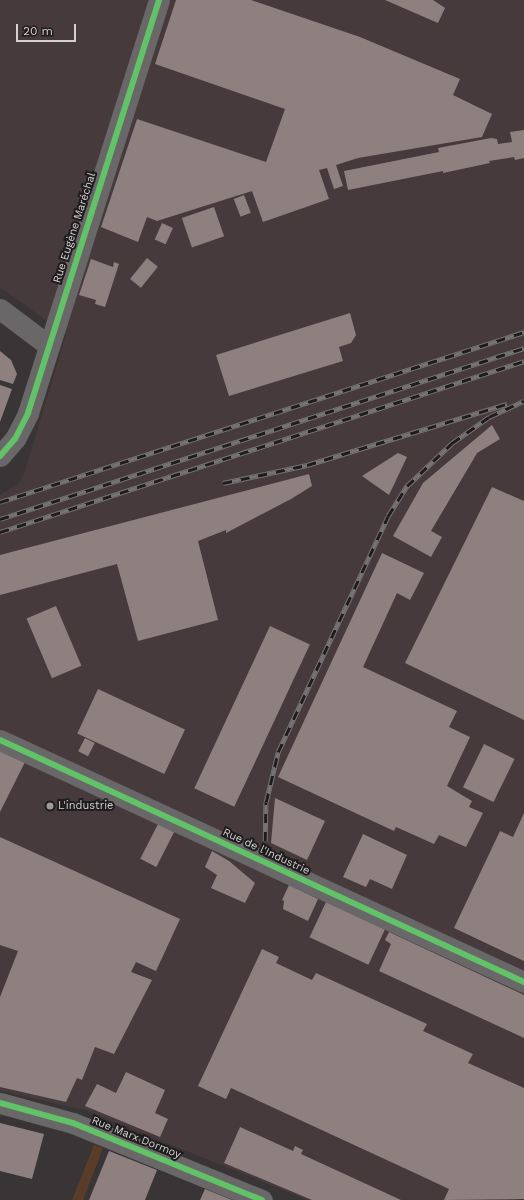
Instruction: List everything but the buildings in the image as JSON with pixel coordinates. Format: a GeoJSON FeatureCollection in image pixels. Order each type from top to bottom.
{"type":"FeatureCollection","features":[{"type":"Feature","properties":{"kind":"street","name":"Rue Eugène Maréchal"},"geometry":{"type":"LineString","coordinates":[[0,456],[15,439],[28,413],[48,345],[159,0]]}},
{"type":"Feature","properties":{"kind":"street"},"geometry":{"type":"LineString","coordinates":[[0,308],[48,345]]}},
{"type":"Feature","properties":{"kind":"street","name":"Rue de l'Industrie"},"geometry":{"type":"LineString","coordinates":[[0,740],[524,982]]}},
{"type":"Feature","properties":{"kind":"street","name":"Rue Marx Dormoy"},"geometry":{"type":"LineString","coordinates":[[0,1104],[73,1123],[262,1200]]}},
{"type":"Feature","properties":{"kind":"shaded area"},"geometry":{"type":"Polygon","coordinates":[[[0,0],[524,0],[524,1186],[518,1200],[308,1200],[85,1110],[0,1091],[0,495],[19,483],[25,471],[66,335],[0,287],[0,0]]]}},
{"type":"Feature","properties":{"kind":"shaded area"},"geometry":{"type":"Polygon","coordinates":[[[94,1145],[103,1148],[83,1200],[72,1200],[94,1145]]]}},
{"type":"Feature","properties":{"kind":"railway"},"geometry":{"type":"LineString","coordinates":[[0,502],[524,332]]}},
{"type":"Feature","properties":{"kind":"railway"},"geometry":{"type":"LineString","coordinates":[[0,519],[524,348]]}},
{"type":"Feature","properties":{"kind":"railway"},"geometry":{"type":"LineString","coordinates":[[0,532],[524,361]]}},
{"type":"Feature","properties":{"kind":"railway"},"geometry":{"type":"LineString","coordinates":[[265,841],[266,802],[278,752],[388,516],[407,486],[452,443],[489,417],[524,401]]}},
{"type":"Feature","properties":{"kind":"railway"},"geometry":{"type":"LineString","coordinates":[[223,483],[307,465],[507,404]]}},
{"type":"Feature","properties":{"kind":"cycle path"},"geometry":{"type":"LineString","coordinates":[[0,456],[15,439],[28,413],[159,0]]}},
{"type":"Feature","properties":{"kind":"cycle path"},"geometry":{"type":"LineString","coordinates":[[0,740],[524,982]]}},
{"type":"Feature","properties":{"kind":"cycle path"},"geometry":{"type":"LineString","coordinates":[[0,1103],[73,1123],[262,1200]]}},
{"type":"Feature","properties":{"kind":"place","name":"L'industrie"},"geometry":{"type":"Point","coordinates":[50,806]}}]}
